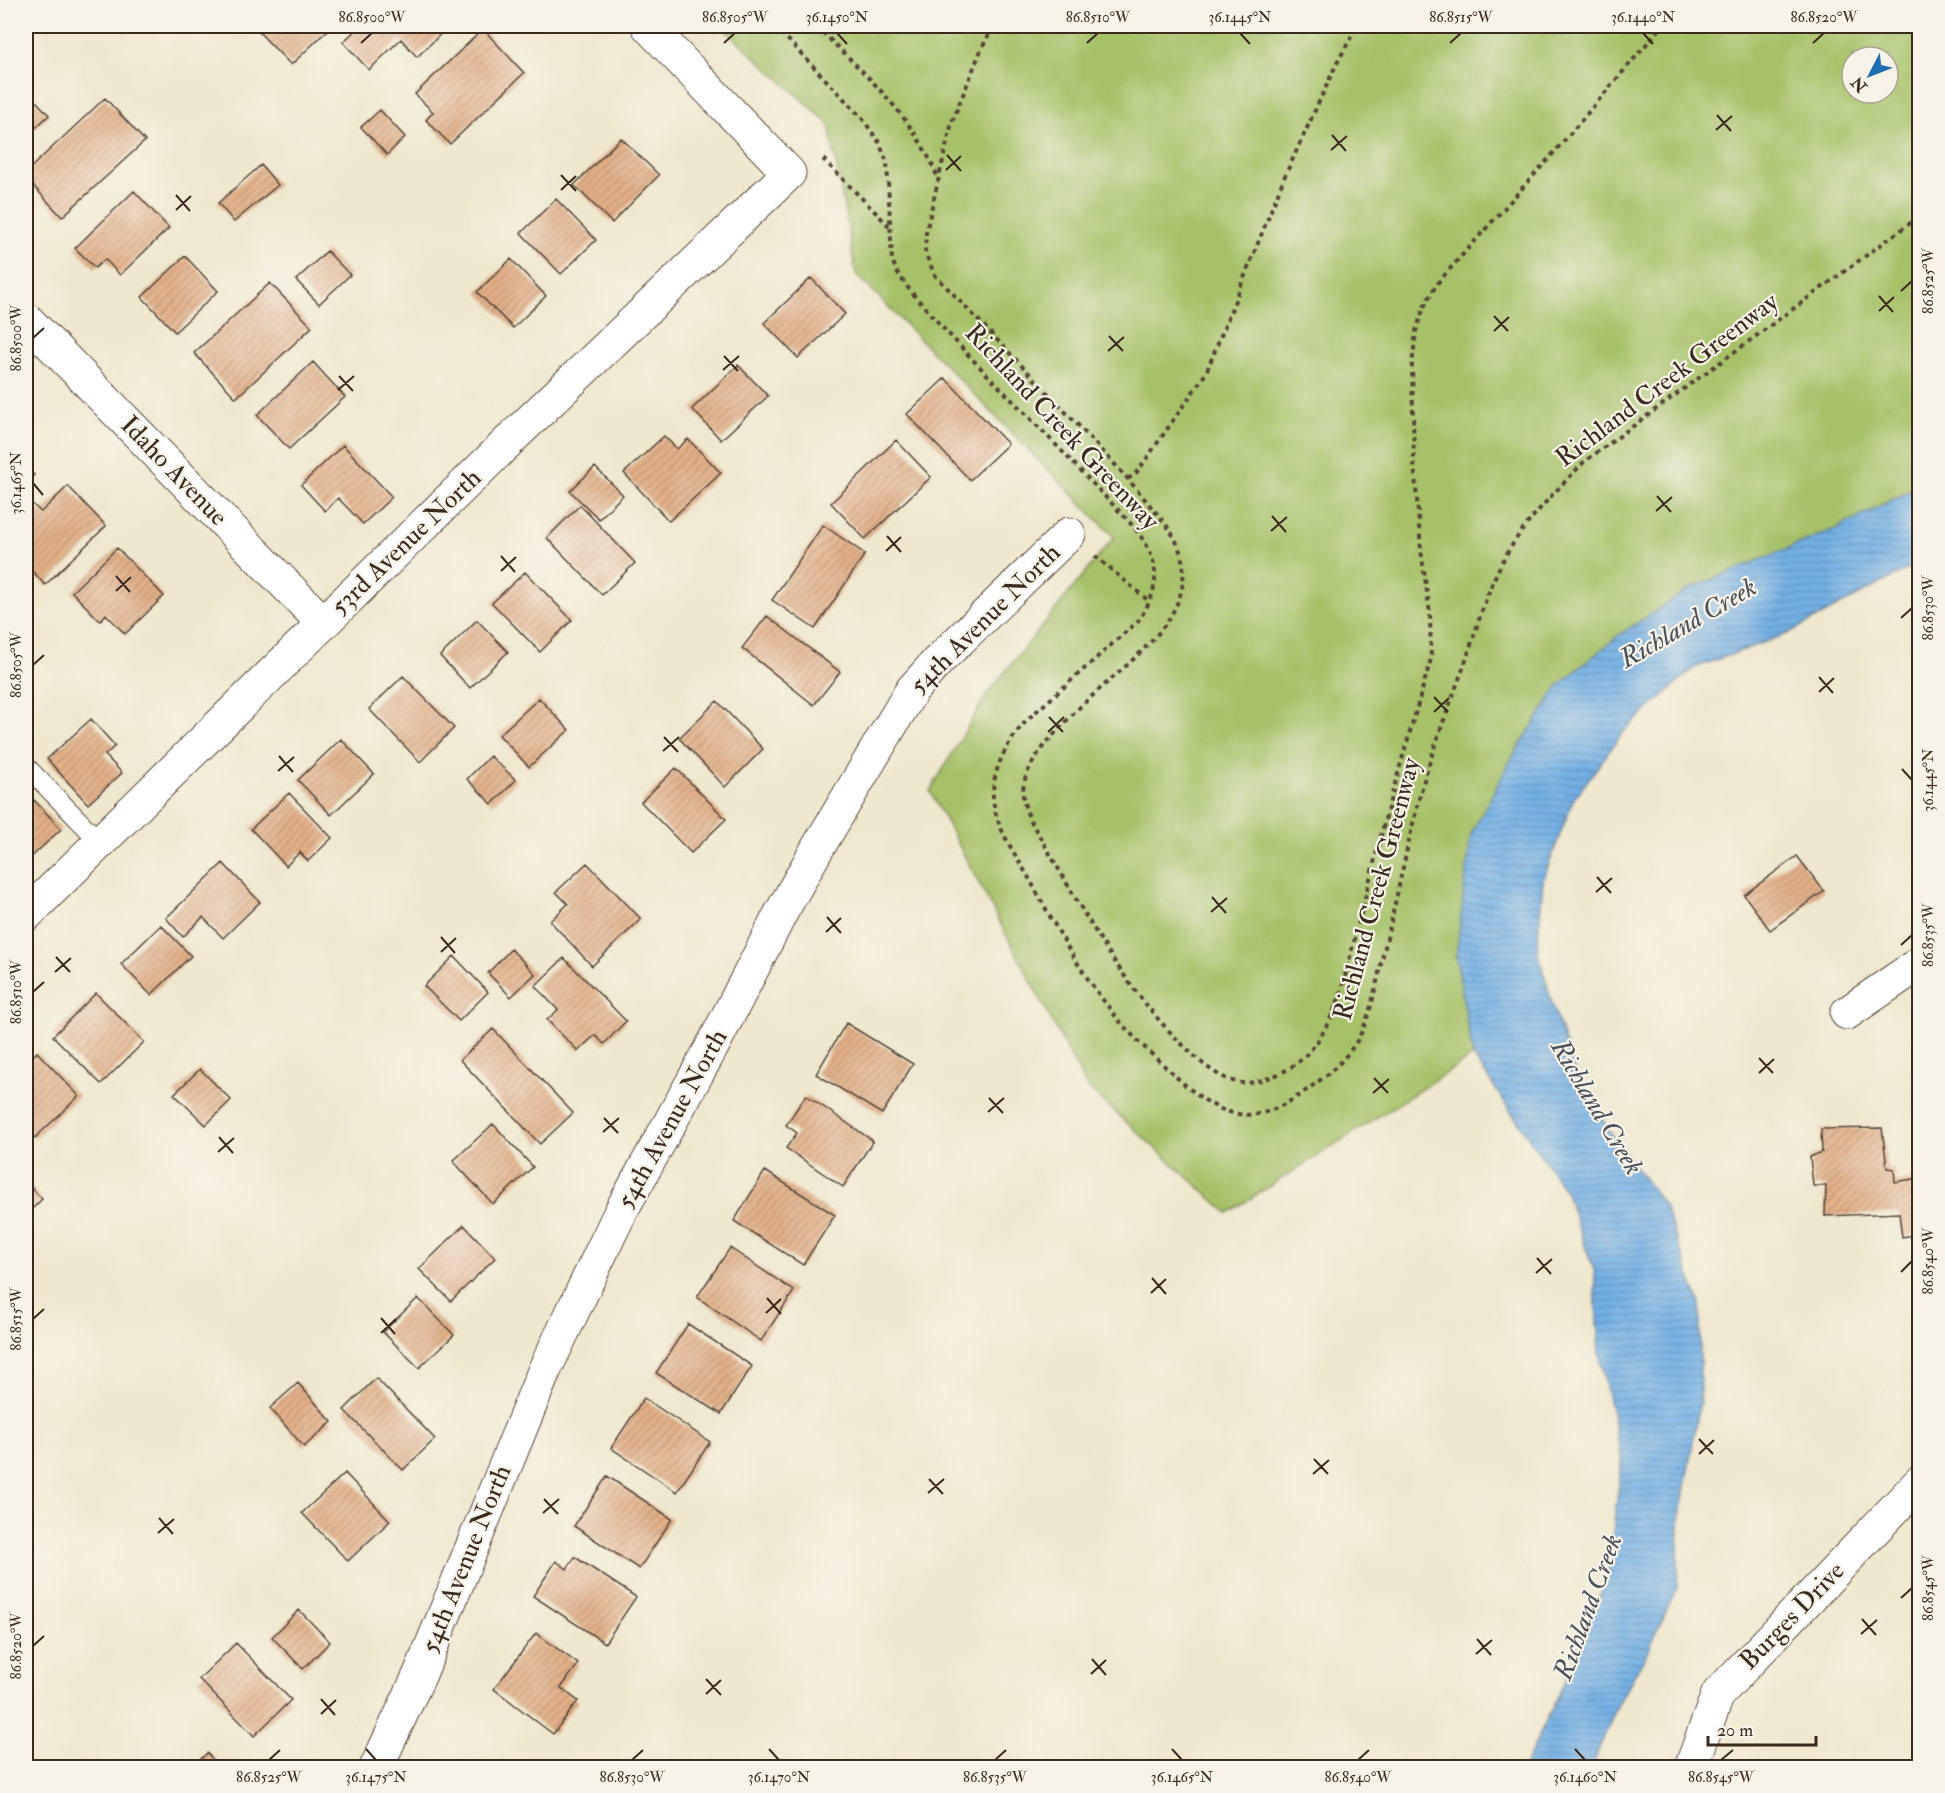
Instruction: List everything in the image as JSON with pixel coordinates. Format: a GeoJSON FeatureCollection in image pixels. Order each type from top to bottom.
{"type":"FeatureCollection","features":[{"type":"Feature","properties":{"kind":"street"},"geometry":{"type":"LineString","coordinates":[[648,26],[789,173]]}},
{"type":"Feature","properties":{"kind":"street","name":"53rd Avenue North"},"geometry":{"type":"LineString","coordinates":[[26,915],[515,435],[789,173]]}},
{"type":"Feature","properties":{"kind":"street","name":"Idaho Avenue"},"geometry":{"type":"LineString","coordinates":[[26,319],[323,623]]}},
{"type":"Feature","properties":{"kind":"street","name":"54th Avenue North"},"geometry":{"type":"LineString","coordinates":[[376,1767],[420,1674],[545,1369],[621,1211],[717,1038],[781,913],[912,690],[938,661],[1069,534]]}},
{"type":"Feature","properties":{"kind":"street"},"geometry":{"type":"LineString","coordinates":[[1847,1013],[1920,963]]}},
{"type":"Feature","properties":{"kind":"street","name":"Burges Drive"},"geometry":{"type":"LineString","coordinates":[[1690,1767],[1718,1694],[1920,1482]]}},
{"type":"Feature","properties":{"kind":"lane"},"geometry":{"type":"LineString","coordinates":[[26,766],[100,842]]}},
{"type":"Feature","properties":{"kind":"path","name":"Richland Creek Greenway"},"geometry":{"type":"LineString","coordinates":[[775,26],[862,118],[879,141],[887,162],[892,260],[898,274],[909,289],[1084,474],[1144,540],[1149,550],[1155,570],[1155,586],[1150,602],[1138,621],[1018,729],[1009,742],[997,772],[993,798],[996,812],[1012,847],[1044,905],[1094,987],[1114,1015],[1152,1054],[1197,1094],[1225,1110],[1238,1114],[1264,1112],[1292,1100],[1335,1068],[1347,1056],[1359,1037],[1376,986],[1418,802],[1433,751],[1492,587],[1505,557],[1522,532],[1559,487],[1584,462],[1920,216]]}},
{"type":"Feature","properties":{"kind":"path"},"geometry":{"type":"LineString","coordinates":[[816,26],[863,72],[910,125],[927,153],[939,181]]}},
{"type":"Feature","properties":{"kind":"path"},"geometry":{"type":"LineString","coordinates":[[993,26],[952,122],[926,232],[925,253],[935,275],[1128,479],[1176,541],[1183,566],[1180,592],[1168,620],[1151,644],[1083,705],[1038,754],[1025,780],[1023,795],[1025,806],[1030,820],[1100,939],[1139,998],[1174,1038],[1207,1067],[1237,1082],[1257,1082],[1286,1071],[1300,1060],[1323,1035],[1340,996],[1405,744],[1428,672],[1431,643],[1430,613],[1416,499],[1412,409],[1413,346],[1424,306],[1436,285],[1551,156],[1662,26]]}},
{"type":"Feature","properties":{"kind":"path"},"geometry":{"type":"LineString","coordinates":[[1128,479],[1138,471],[1206,373],[1284,178],[1336,65],[1357,26]]}},
{"type":"Feature","properties":{"kind":"path"},"geometry":{"type":"LineString","coordinates":[[789,173],[814,150],[890,226]]}},
{"type":"Feature","properties":{"kind":"path"},"geometry":{"type":"LineString","coordinates":[[1069,534],[1150,602]]}},
{"type":"Feature","properties":{"kind":"green space"},"geometry":{"type":"Polygon","coordinates":[[[721,26],[1919,26],[1919,486],[1840,527],[1691,588],[1456,955],[1473,1056],[1228,1213],[1087,1087],[930,791],[988,693],[1114,537],[856,274],[829,124],[721,26]]]}},
{"type":"Feature","properties":{"kind":"water","name":"Richland Creek"},"geometry":{"type":"Polygon","coordinates":[[[1919,486],[1919,563],[1787,634],[1694,668],[1625,730],[1573,800],[1543,880],[1537,950],[1576,1075],[1615,1140],[1664,1205],[1700,1304],[1700,1402],[1679,1521],[1677,1587],[1649,1649],[1618,1704],[1591,1767],[1524,1767],[1567,1677],[1607,1578],[1622,1460],[1599,1354],[1594,1270],[1565,1191],[1473,1056],[1456,956],[1471,834],[1513,756],[1559,685],[1620,634],[1691,588],[1840,527],[1919,486]]]}},
{"type":"Feature","properties":{"kind":"building"},"geometry":{"type":"Polygon","coordinates":[[[253,26],[332,26],[291,65],[253,26]]]}},
{"type":"Feature","properties":{"kind":"building"},"geometry":{"type":"Polygon","coordinates":[[[360,26],[449,26],[417,57],[401,39],[369,70],[343,42],[360,26]]]}},
{"type":"Feature","properties":{"kind":"building"},"geometry":{"type":"Polygon","coordinates":[[[483,29],[524,73],[450,144],[426,120],[433,112],[415,94],[483,29]]]}},
{"type":"Feature","properties":{"kind":"building"},"geometry":{"type":"Polygon","coordinates":[[[26,90],[49,115],[26,137],[26,90]]]}},
{"type":"Feature","properties":{"kind":"building"},"geometry":{"type":"Polygon","coordinates":[[[105,98],[145,141],[62,217],[26,178],[26,172],[105,98]]]}},
{"type":"Feature","properties":{"kind":"building"},"geometry":{"type":"Polygon","coordinates":[[[380,110],[405,137],[387,155],[361,127],[380,110]]]}},
{"type":"Feature","properties":{"kind":"building"},"geometry":{"type":"Polygon","coordinates":[[[621,138],[659,175],[612,223],[574,185],[621,138]]]}},
{"type":"Feature","properties":{"kind":"building"},"geometry":{"type":"Polygon","coordinates":[[[261,165],[278,185],[234,222],[218,203],[261,165]]]}},
{"type":"Feature","properties":{"kind":"building"},"geometry":{"type":"Polygon","coordinates":[[[134,191],[169,228],[120,275],[105,259],[95,268],[75,248],[134,191]]]}},
{"type":"Feature","properties":{"kind":"building"},"geometry":{"type":"Polygon","coordinates":[[[556,199],[596,240],[561,274],[521,233],[556,199]]]}},
{"type":"Feature","properties":{"kind":"building"},"geometry":{"type":"Polygon","coordinates":[[[327,251],[350,275],[319,304],[296,280],[327,251]]]}},
{"type":"Feature","properties":{"kind":"building"},"geometry":{"type":"Polygon","coordinates":[[[185,256],[218,291],[175,332],[142,297],[185,256]]]}},
{"type":"Feature","properties":{"kind":"building"},"geometry":{"type":"Polygon","coordinates":[[[511,259],[546,296],[513,328],[477,292],[511,259]]]}},
{"type":"Feature","properties":{"kind":"building"},"geometry":{"type":"Polygon","coordinates":[[[811,278],[845,314],[798,358],[764,323],[811,278]]]}},
{"type":"Feature","properties":{"kind":"building"},"geometry":{"type":"Polygon","coordinates":[[[270,283],[312,327],[236,398],[194,353],[270,283]]]}},
{"type":"Feature","properties":{"kind":"building"},"geometry":{"type":"Polygon","coordinates":[[[313,362],[345,397],[289,449],[257,415],[313,362]]]}},
{"type":"Feature","properties":{"kind":"building"},"geometry":{"type":"Polygon","coordinates":[[[738,365],[768,396],[721,440],[692,409],[738,365]]]}},
{"type":"Feature","properties":{"kind":"building"},"geometry":{"type":"Polygon","coordinates":[[[945,378],[1008,444],[970,480],[907,414],[945,378]]]}},
{"type":"Feature","properties":{"kind":"building"},"geometry":{"type":"Polygon","coordinates":[[[664,436],[677,449],[688,439],[721,473],[669,521],[624,473],[664,436]]]}},
{"type":"Feature","properties":{"kind":"building"},"geometry":{"type":"Polygon","coordinates":[[[896,440],[931,477],[865,539],[831,503],[896,440]]]}},
{"type":"Feature","properties":{"kind":"building"},"geometry":{"type":"Polygon","coordinates":[[[343,445],[392,497],[363,524],[338,498],[325,511],[301,485],[343,445]]]}},
{"type":"Feature","properties":{"kind":"building"},"geometry":{"type":"Polygon","coordinates":[[[26,467],[34,475],[26,483],[26,467]]]}},
{"type":"Feature","properties":{"kind":"building"},"geometry":{"type":"Polygon","coordinates":[[[595,467],[623,495],[599,519],[570,491],[595,467]]]}},
{"type":"Feature","properties":{"kind":"building"},"geometry":{"type":"Polygon","coordinates":[[[68,486],[106,526],[45,585],[26,564],[26,505],[29,501],[41,512],[68,486]]]}},
{"type":"Feature","properties":{"kind":"building"},"geometry":{"type":"Polygon","coordinates":[[[580,505],[635,563],[602,595],[547,538],[580,505]]]}},
{"type":"Feature","properties":{"kind":"building"},"geometry":{"type":"Polygon","coordinates":[[[823,525],[865,554],[815,629],[772,600],[823,525]]]}},
{"type":"Feature","properties":{"kind":"building"},"geometry":{"type":"Polygon","coordinates":[[[117,548],[164,596],[125,634],[106,614],[100,621],[72,592],[117,548]]]}},
{"type":"Feature","properties":{"kind":"building"},"geometry":{"type":"Polygon","coordinates":[[[525,572],[572,620],[540,652],[492,603],[525,572]]]}},
{"type":"Feature","properties":{"kind":"building"},"geometry":{"type":"Polygon","coordinates":[[[767,616],[840,672],[814,705],[742,648],[767,616]]]}},
{"type":"Feature","properties":{"kind":"building"},"geometry":{"type":"Polygon","coordinates":[[[477,620],[508,652],[470,688],[440,656],[477,620]]]}},
{"type":"Feature","properties":{"kind":"building"},"geometry":{"type":"Polygon","coordinates":[[[403,676],[454,728],[420,762],[369,709],[403,676]]]}},
{"type":"Feature","properties":{"kind":"building"},"geometry":{"type":"Polygon","coordinates":[[[539,698],[569,730],[529,767],[499,735],[539,698]]]}},
{"type":"Feature","properties":{"kind":"building"},"geometry":{"type":"Polygon","coordinates":[[[717,701],[763,749],[725,787],[679,738],[717,701]]]}},
{"type":"Feature","properties":{"kind":"building"},"geometry":{"type":"Polygon","coordinates":[[[91,719],[115,746],[105,755],[122,773],[88,804],[47,759],[91,719]]]}},
{"type":"Feature","properties":{"kind":"building"},"geometry":{"type":"Polygon","coordinates":[[[341,739],[374,774],[331,815],[298,780],[341,739]]]}},
{"type":"Feature","properties":{"kind":"building"},"geometry":{"type":"Polygon","coordinates":[[[490,756],[516,780],[492,804],[467,779],[490,756]]]}},
{"type":"Feature","properties":{"kind":"building"},"geometry":{"type":"Polygon","coordinates":[[[676,768],[726,819],[691,853],[641,802],[676,768]]]}},
{"type":"Feature","properties":{"kind":"building"},"geometry":{"type":"Polygon","coordinates":[[[289,793],[332,838],[308,861],[300,852],[286,866],[251,829],[289,793]]]}},
{"type":"Feature","properties":{"kind":"building"},"geometry":{"type":"Polygon","coordinates":[[[34,800],[61,829],[26,862],[26,808],[34,800]]]}},
{"type":"Feature","properties":{"kind":"building"},"geometry":{"type":"Polygon","coordinates":[[[1797,856],[1824,891],[1770,930],[1744,895],[1797,856]]]}},
{"type":"Feature","properties":{"kind":"building"},"geometry":{"type":"Polygon","coordinates":[[[223,863],[260,902],[223,938],[203,917],[183,937],[166,918],[223,863]]]}},
{"type":"Feature","properties":{"kind":"building"},"geometry":{"type":"Polygon","coordinates":[[[587,863],[641,919],[592,966],[550,921],[568,904],[556,892],[587,863]]]}},
{"type":"Feature","properties":{"kind":"building"},"geometry":{"type":"Polygon","coordinates":[[[161,925],[191,956],[151,995],[121,964],[161,925]]]}},
{"type":"Feature","properties":{"kind":"building"},"geometry":{"type":"Polygon","coordinates":[[[511,949],[535,974],[511,997],[488,973],[511,949]]]}},
{"type":"Feature","properties":{"kind":"building"},"geometry":{"type":"Polygon","coordinates":[[[454,956],[488,992],[459,1021],[424,986],[454,956]]]}},
{"type":"Feature","properties":{"kind":"building"},"geometry":{"type":"Polygon","coordinates":[[[564,958],[626,1021],[604,1044],[595,1035],[578,1051],[547,1020],[558,1010],[535,986],[564,958]]]}},
{"type":"Feature","properties":{"kind":"building"},"geometry":{"type":"Polygon","coordinates":[[[96,993],[144,1042],[101,1084],[53,1036],[96,993]]]}},
{"type":"Feature","properties":{"kind":"building"},"geometry":{"type":"Polygon","coordinates":[[[846,1023],[913,1064],[882,1114],[816,1074],[846,1023]]]}},
{"type":"Feature","properties":{"kind":"building"},"geometry":{"type":"Polygon","coordinates":[[[493,1029],[573,1113],[540,1144],[460,1060],[493,1029]]]}},
{"type":"Feature","properties":{"kind":"building"},"geometry":{"type":"Polygon","coordinates":[[[37,1052],[79,1096],[35,1138],[26,1128],[26,1063],[37,1052]]]}},
{"type":"Feature","properties":{"kind":"building"},"geometry":{"type":"Polygon","coordinates":[[[200,1069],[231,1100],[206,1125],[174,1094],[200,1069]]]}},
{"type":"Feature","properties":{"kind":"building"},"geometry":{"type":"Polygon","coordinates":[[[806,1095],[873,1141],[843,1187],[786,1148],[797,1133],[786,1125],[806,1095]]]}},
{"type":"Feature","properties":{"kind":"building"},"geometry":{"type":"Polygon","coordinates":[[[493,1124],[533,1167],[493,1204],[453,1161],[493,1124]]]}},
{"type":"Feature","properties":{"kind":"building"},"geometry":{"type":"Polygon","coordinates":[[[1882,1128],[1887,1168],[1894,1169],[1895,1182],[1920,1178],[1920,1234],[1902,1237],[1899,1213],[1825,1216],[1826,1186],[1813,1186],[1810,1157],[1822,1152],[1821,1129],[1882,1128]]]}},
{"type":"Feature","properties":{"kind":"building"},"geometry":{"type":"Polygon","coordinates":[[[765,1171],[835,1215],[803,1265],[734,1221],[765,1171]]]}},
{"type":"Feature","properties":{"kind":"building"},"geometry":{"type":"Polygon","coordinates":[[[26,1182],[42,1199],[26,1215],[26,1182]]]}},
{"type":"Feature","properties":{"kind":"building"},"geometry":{"type":"Polygon","coordinates":[[[464,1225],[495,1258],[451,1301],[419,1269],[464,1225]]]}},
{"type":"Feature","properties":{"kind":"building"},"geometry":{"type":"Polygon","coordinates":[[[730,1248],[794,1291],[761,1341],[697,1297],[730,1248]]]}},
{"type":"Feature","properties":{"kind":"building"},"geometry":{"type":"Polygon","coordinates":[[[418,1298],[454,1335],[419,1368],[383,1332],[418,1298]]]}},
{"type":"Feature","properties":{"kind":"building"},"geometry":{"type":"Polygon","coordinates":[[[688,1324],[752,1366],[721,1414],[656,1373],[688,1324]]]}},
{"type":"Feature","properties":{"kind":"building"},"geometry":{"type":"Polygon","coordinates":[[[376,1378],[435,1439],[403,1470],[344,1410],[376,1378]]]}},
{"type":"Feature","properties":{"kind":"building"},"geometry":{"type":"Polygon","coordinates":[[[298,1383],[332,1422],[304,1447],[270,1408],[298,1383]]]}},
{"type":"Feature","properties":{"kind":"building"},"geometry":{"type":"Polygon","coordinates":[[[644,1398],[710,1442],[677,1492],[611,1448],[644,1398]]]}},
{"type":"Feature","properties":{"kind":"building"},"geometry":{"type":"Polygon","coordinates":[[[345,1473],[390,1521],[348,1561],[302,1513],[345,1473]]]}},
{"type":"Feature","properties":{"kind":"building"},"geometry":{"type":"Polygon","coordinates":[[[607,1476],[672,1519],[639,1569],[574,1526],[607,1476]]]}},
{"type":"Feature","properties":{"kind":"building"},"geometry":{"type":"Polygon","coordinates":[[[575,1557],[636,1597],[605,1643],[533,1596],[556,1561],[567,1569],[575,1557]]]}},
{"type":"Feature","properties":{"kind":"building"},"geometry":{"type":"Polygon","coordinates":[[[299,1610],[330,1642],[303,1669],[272,1637],[299,1610]]]}},
{"type":"Feature","properties":{"kind":"building"},"geometry":{"type":"Polygon","coordinates":[[[536,1633],[578,1664],[561,1688],[578,1701],[553,1734],[494,1689],[536,1633]]]}},
{"type":"Feature","properties":{"kind":"building"},"geometry":{"type":"Polygon","coordinates":[[[236,1643],[291,1700],[254,1736],[199,1679],[236,1643]]]}},
{"type":"Feature","properties":{"kind":"building"},"geometry":{"type":"Polygon","coordinates":[[[207,1753],[221,1768],[192,1768],[207,1753]]]}}]}
